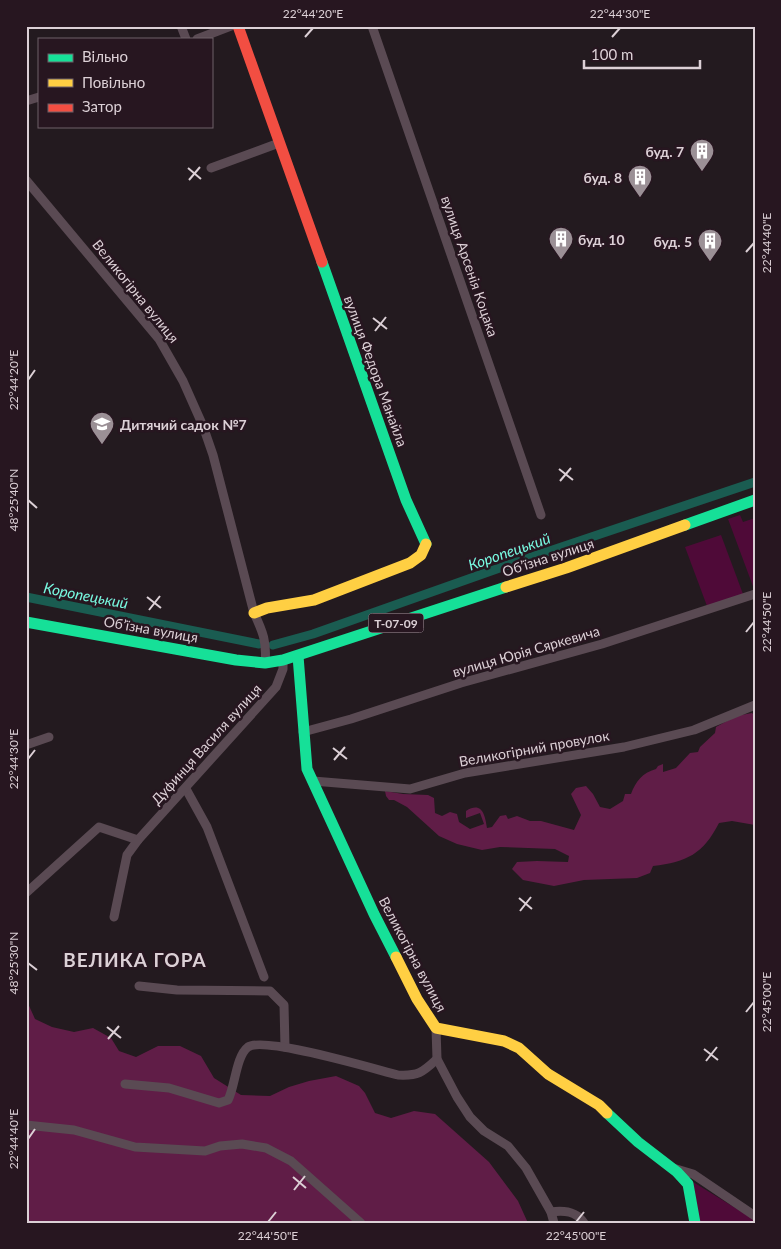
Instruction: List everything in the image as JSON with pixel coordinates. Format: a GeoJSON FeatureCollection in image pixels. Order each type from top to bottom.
{"type":"FeatureCollection","features":[{"type":"Feature","properties":{"kind":"street"},"geometry":{"type":"LineString","coordinates":[[181,26],[186,38]]}},
{"type":"Feature","properties":{"kind":"street"},"geometry":{"type":"LineString","coordinates":[[200,38],[231,26]]}},
{"type":"Feature","properties":{"kind":"street","name":"вулиця Федора Манайла"},"geometry":{"type":"LineString","coordinates":[[238,26],[406,500],[426,542],[426,549],[418,559],[410,563],[314,600],[278,605],[254,613]]}},
{"type":"Feature","properties":{"kind":"street","name":"вулиця Арсенія Коцака"},"geometry":{"type":"LineString","coordinates":[[372,26],[541,515]]}},
{"type":"Feature","properties":{"kind":"street"},"geometry":{"type":"LineString","coordinates":[[26,101],[38,97]]}},
{"type":"Feature","properties":{"kind":"street"},"geometry":{"type":"LineString","coordinates":[[211,168],[279,143]]}},
{"type":"Feature","properties":{"kind":"street","name":"Великогірна вулиця"},"geometry":{"type":"LineString","coordinates":[[26,180],[159,339],[183,381],[203,426],[213,455],[254,613],[265,638],[265,663]]}},
{"type":"Feature","properties":{"kind":"street","name":"Обʼїзна вулиця"},"geometry":{"type":"LineString","coordinates":[[26,622],[227,658],[265,663],[283,660],[566,568],[755,500]]}},
{"type":"Feature","properties":{"kind":"street","name":"вулиця Юрія Сяркевича"},"geometry":{"type":"LineString","coordinates":[[304,732],[351,719],[461,683],[602,644],[755,594]]}},
{"type":"Feature","properties":{"kind":"street","name":"Великогірна вулиця"},"geometry":{"type":"LineString","coordinates":[[298,656],[307,769],[374,914],[417,999],[436,1028],[504,1041],[519,1048],[548,1074],[599,1106],[638,1142],[671,1167],[688,1184],[695,1223]]}},
{"type":"Feature","properties":{"kind":"street","name":"Дуфинця Василя вулиця"},"geometry":{"type":"LineString","coordinates":[[114,917],[117,895],[127,855],[138,840],[276,687],[283,669],[283,660]]}},
{"type":"Feature","properties":{"kind":"street","name":"Великогірний провулок"},"geometry":{"type":"LineString","coordinates":[[313,781],[410,789],[465,773],[624,747],[694,730],[755,705]]}},
{"type":"Feature","properties":{"kind":"street"},"geometry":{"type":"LineString","coordinates":[[26,745],[49,737]]}},
{"type":"Feature","properties":{"kind":"street"},"geometry":{"type":"LineString","coordinates":[[186,789],[207,827],[264,977]]}},
{"type":"Feature","properties":{"kind":"street"},"geometry":{"type":"LineString","coordinates":[[26,893],[99,827],[138,840]]}},
{"type":"Feature","properties":{"kind":"street"},"geometry":{"type":"LineString","coordinates":[[139,986],[177,990],[270,991],[284,1005],[285,1047]]}},
{"type":"Feature","properties":{"kind":"street"},"geometry":{"type":"LineString","coordinates":[[436,1028],[437,1059],[457,1097],[470,1117],[484,1131],[508,1146],[526,1168],[551,1212],[554,1223]]}},
{"type":"Feature","properties":{"kind":"street"},"geometry":{"type":"LineString","coordinates":[[125,1084],[169,1088],[219,1103],[228,1100],[231,1094],[240,1057],[247,1048],[257,1044],[285,1047],[398,1075],[412,1076],[422,1073],[437,1059]]}},
{"type":"Feature","properties":{"kind":"street"},"geometry":{"type":"LineString","coordinates":[[26,1125],[74,1130],[135,1147],[205,1151],[220,1146],[242,1144],[266,1148],[291,1161],[361,1223]]}},
{"type":"Feature","properties":{"kind":"street"},"geometry":{"type":"LineString","coordinates":[[671,1167],[693,1174],[755,1216]]}},
{"type":"Feature","properties":{"kind":"street"},"geometry":{"type":"LineString","coordinates":[[551,1212],[567,1210],[581,1218],[584,1223]]}},
{"type":"Feature","properties":{"kind":"shaded area"},"geometry":{"type":"Polygon","coordinates":[[[740,515],[743,522],[755,518],[754,589],[728,519],[740,515]]]}},
{"type":"Feature","properties":{"kind":"shaded area"},"geometry":{"type":"Polygon","coordinates":[[[721,535],[743,594],[707,606],[685,547],[721,535]]]}},
{"type":"Feature","properties":{"kind":"shaded area"},"geometry":{"type":"Polygon","coordinates":[[[752,713],[755,716],[755,825],[732,821],[719,823],[707,842],[693,855],[675,862],[653,866],[650,873],[637,878],[584,880],[554,886],[523,880],[512,869],[517,862],[568,862],[569,856],[555,849],[500,847],[482,850],[457,844],[439,836],[407,807],[394,800],[389,800],[386,796],[385,791],[428,795],[434,798],[435,813],[442,816],[450,812],[457,814],[459,822],[470,829],[484,824],[480,813],[466,818],[466,811],[476,808],[484,814],[487,828],[492,827],[500,816],[506,815],[508,819],[517,816],[530,821],[541,821],[574,830],[581,815],[571,794],[576,788],[586,786],[600,807],[610,809],[623,801],[625,794],[631,794],[637,781],[643,775],[663,764],[663,772],[676,768],[690,753],[698,752],[700,747],[715,733],[716,727],[736,716],[752,713]]]}},
{"type":"Feature","properties":{"kind":"shaded area"},"geometry":{"type":"Polygon","coordinates":[[[26,999],[35,1019],[52,1027],[74,1032],[93,1028],[111,1038],[119,1051],[136,1057],[158,1046],[180,1046],[201,1056],[214,1078],[241,1095],[270,1096],[289,1087],[336,1076],[359,1086],[365,1093],[375,1113],[391,1118],[414,1111],[435,1114],[489,1162],[518,1201],[528,1223],[26,1223],[26,999]]]}},
{"type":"Feature","properties":{"kind":"shaded area"},"geometry":{"type":"Polygon","coordinates":[[[693,1182],[755,1220],[755,1223],[700,1223],[693,1182]]]}},
{"type":"Feature","properties":{"kind":"waterway","name":"Коропецький"},"geometry":{"type":"LineString","coordinates":[[273,645],[313,634],[508,565],[755,482]]}},
{"type":"Feature","properties":{"kind":"waterway","name":"Коропецький"},"geometry":{"type":"LineString","coordinates":[[26,597],[259,644]]}},
{"type":"Feature","properties":{"kind":"traffic: fast"},"geometry":{"type":"LineString","coordinates":[[322,262],[406,500],[426,544]]}},
{"type":"Feature","properties":{"kind":"traffic: fast"},"geometry":{"type":"LineString","coordinates":[[685,525],[755,500]]}},
{"type":"Feature","properties":{"kind":"traffic: fast"},"geometry":{"type":"LineString","coordinates":[[26,622],[236,660],[265,663],[283,660],[506,587]]}},
{"type":"Feature","properties":{"kind":"traffic: fast"},"geometry":{"type":"LineString","coordinates":[[298,656],[307,769],[396,957]]}},
{"type":"Feature","properties":{"kind":"traffic: fast"},"geometry":{"type":"LineString","coordinates":[[607,1113],[638,1142],[677,1172],[688,1184],[695,1223]]}},
{"type":"Feature","properties":{"kind":"traffic: slow"},"geometry":{"type":"LineString","coordinates":[[506,587],[566,568],[685,525]]}},
{"type":"Feature","properties":{"kind":"traffic: slow"},"geometry":{"type":"LineString","coordinates":[[254,613],[267,608],[314,600],[410,563],[421,555],[426,544]]}},
{"type":"Feature","properties":{"kind":"traffic: slow"},"geometry":{"type":"LineString","coordinates":[[396,957],[417,999],[436,1028],[504,1041],[519,1048],[548,1074],[599,1105],[607,1113]]}},
{"type":"Feature","properties":{"kind":"traffic: jam"},"geometry":{"type":"LineString","coordinates":[[238,26],[322,262]]}},
{"type":"Feature","properties":{"kind":"place","name":"буд. 7"},"geometry":{"type":"Point","coordinates":[702,172]}},
{"type":"Feature","properties":{"kind":"place","name":"буд. 8"},"geometry":{"type":"Point","coordinates":[640,198]}},
{"type":"Feature","properties":{"kind":"place","name":"буд. 10"},"geometry":{"type":"Point","coordinates":[561,260]}},
{"type":"Feature","properties":{"kind":"place","name":"буд. 5"},"geometry":{"type":"Point","coordinates":[710,262]}},
{"type":"Feature","properties":{"kind":"place","name":"Дитячий садок №7"},"geometry":{"type":"Point","coordinates":[102,445]}},
{"type":"Feature","properties":{"kind":"district","name":"ВЕЛИКА ГОРА"},"geometry":{"type":"Point","coordinates":[135,959]}}]}
